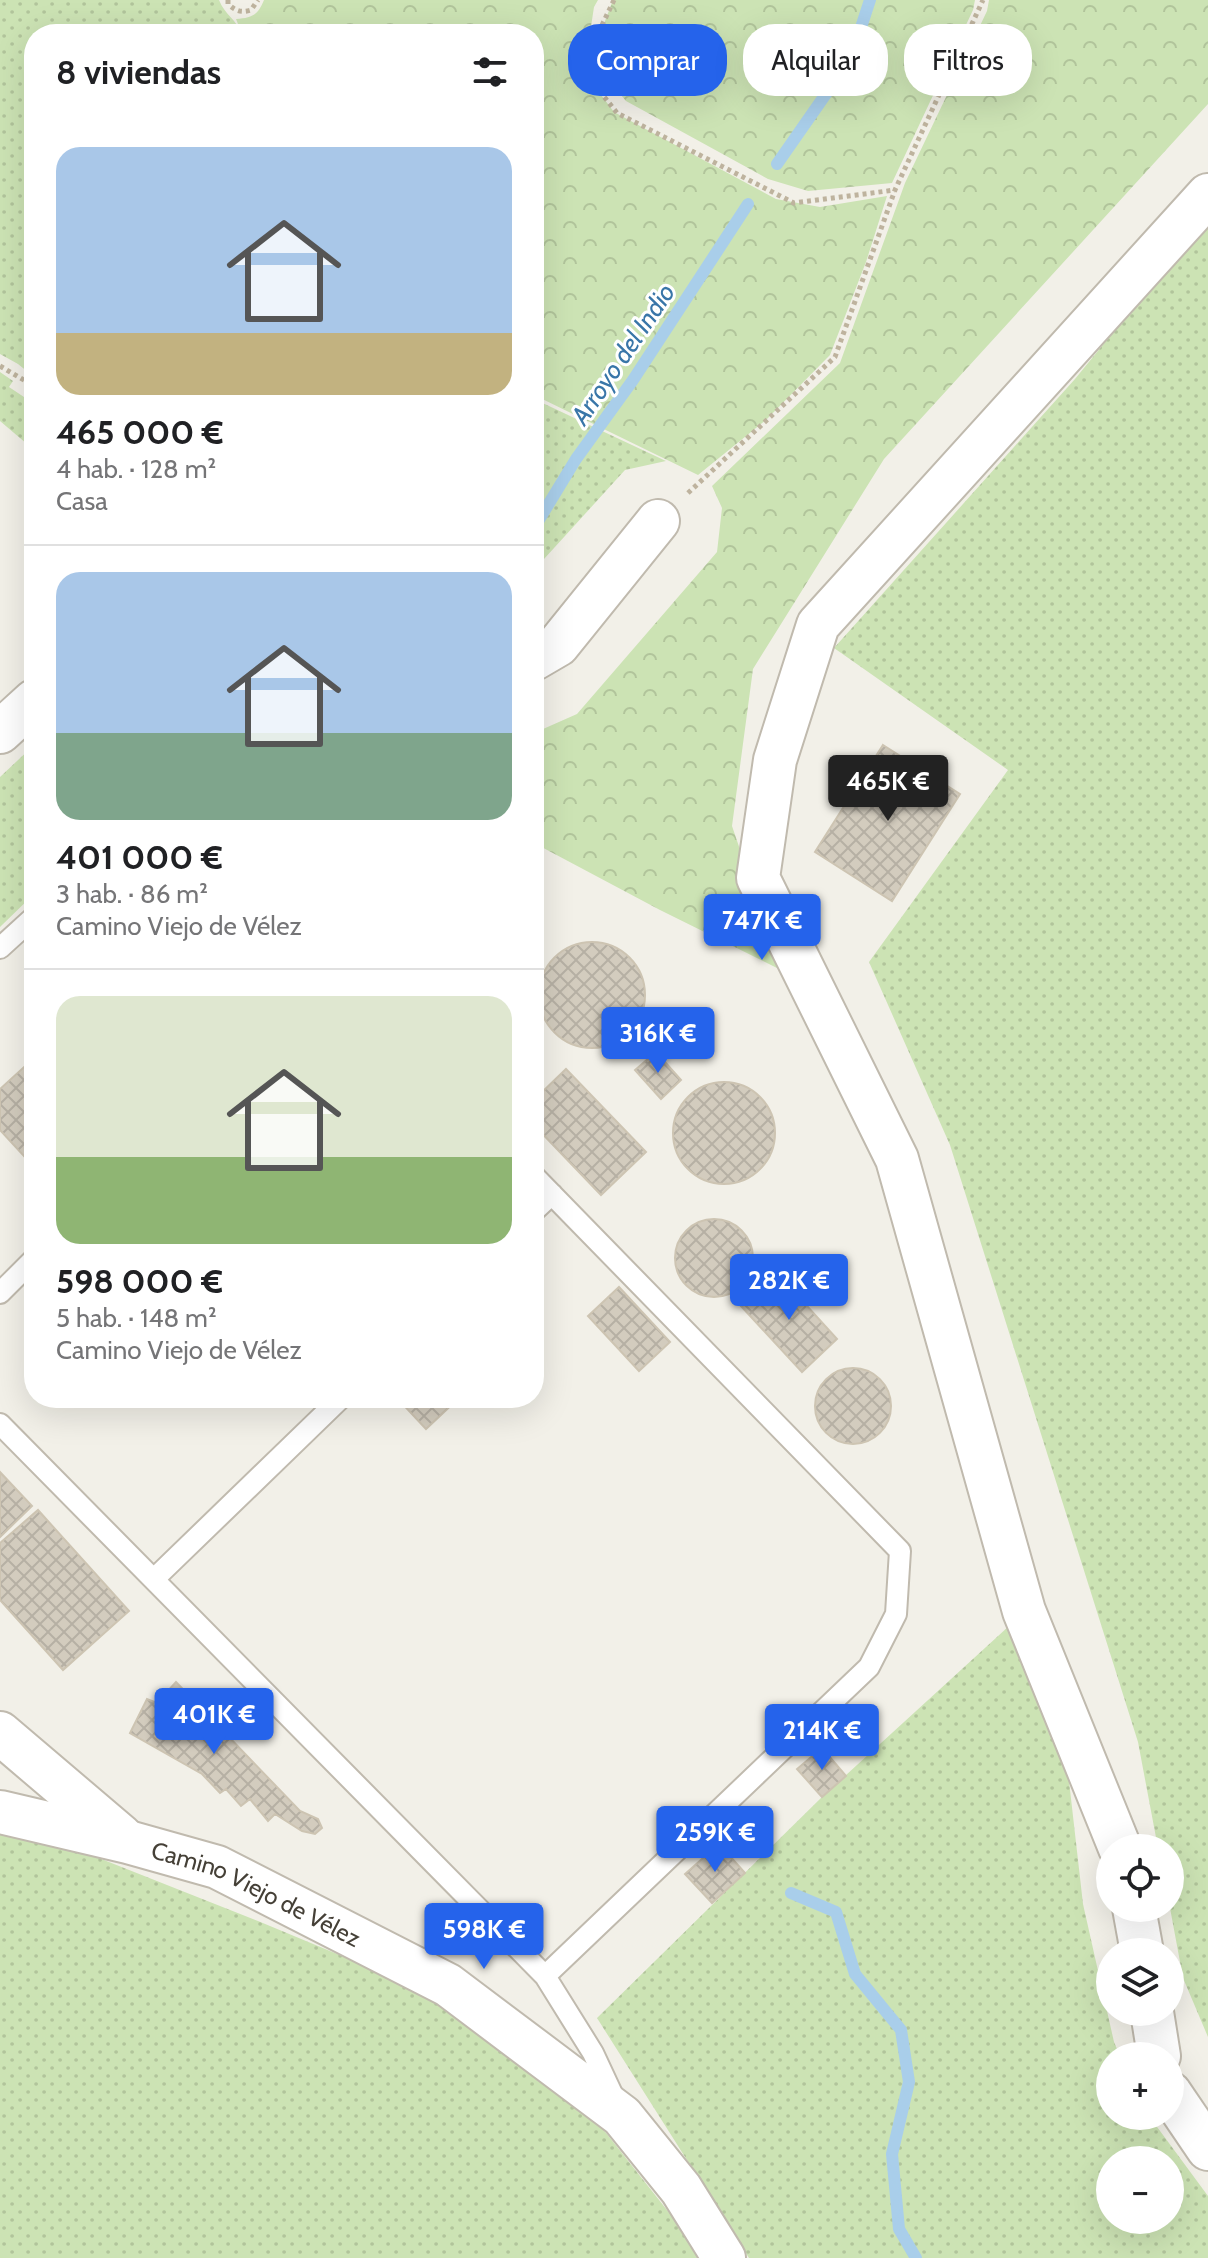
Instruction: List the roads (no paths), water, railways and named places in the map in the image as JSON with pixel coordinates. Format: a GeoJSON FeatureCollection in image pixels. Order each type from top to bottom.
{"type":"FeatureCollection","features":[{"type":"Feature","properties":{"kind":"street"},"geometry":{"type":"LineString","coordinates":[[1114,1834],[1024,1611],[897,1159],[758,878],[775,760],[818,625],[1208,195]]}},
{"type":"Feature","properties":{"kind":"street"},"geometry":{"type":"LineString","coordinates":[[544,653],[558,645],[658,521]]}},
{"type":"Feature","properties":{"kind":"street"},"geometry":{"type":"LineString","coordinates":[[0,732],[24,710]]}},
{"type":"Feature","properties":{"kind":"street"},"geometry":{"type":"LineString","coordinates":[[0,1733],[128,1842]]}},
{"type":"Feature","properties":{"kind":"street","name":"Camino Viejo de Vélez"},"geometry":{"type":"LineString","coordinates":[[0,1812],[217,1867],[448,1985],[622,2116],[681,2189],[724,2258]]}},
{"type":"Feature","properties":{"kind":"street"},"geometry":{"type":"LineString","coordinates":[[1184,2114],[1208,2149]]}},
{"type":"Feature","properties":{"kind":"lane"},"geometry":{"type":"LineString","coordinates":[[0,948],[24,926]]}},
{"type":"Feature","properties":{"kind":"lane"},"geometry":{"type":"LineString","coordinates":[[544,1186],[900,1551],[896,1614],[869,1667],[545,1976]]}},
{"type":"Feature","properties":{"kind":"lane"},"geometry":{"type":"LineString","coordinates":[[544,1202],[552,1194]]}},
{"type":"Feature","properties":{"kind":"lane"},"geometry":{"type":"LineString","coordinates":[[0,1293],[24,1269]]}},
{"type":"Feature","properties":{"kind":"lane"},"geometry":{"type":"LineString","coordinates":[[154,1579],[331,1408]]}},
{"type":"Feature","properties":{"kind":"lane"},"geometry":{"type":"LineString","coordinates":[[0,1424],[545,1976],[593,2053],[622,2116]]}},
{"type":"Feature","properties":{"kind":"waterway","name":"Arroyo del Indio"},"geometry":{"type":"LineString","coordinates":[[777,164],[851,58],[870,0]]}},
{"type":"Feature","properties":{"kind":"waterway","name":"Arroyo del Indio"},"geometry":{"type":"LineString","coordinates":[[544,512],[748,204]]}},
{"type":"Feature","properties":{"kind":"waterway","name":"Arroyo del Indio"},"geometry":{"type":"LineString","coordinates":[[791,1893],[836,1912],[855,1974],[901,2030],[909,2082],[892,2154],[899,2229],[916,2258]]}}]}
